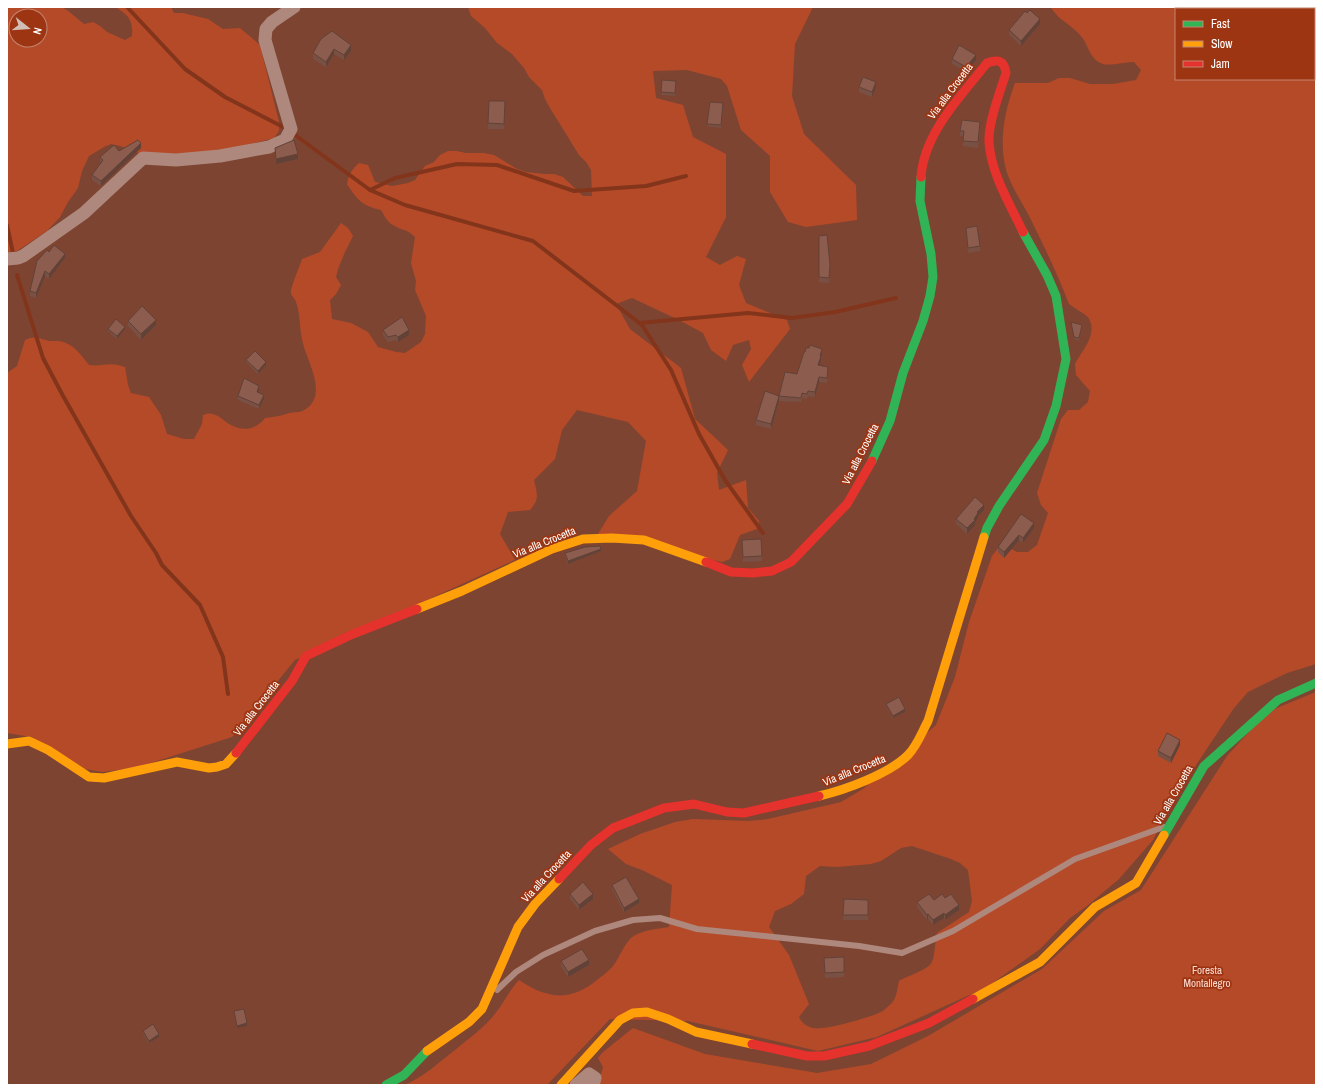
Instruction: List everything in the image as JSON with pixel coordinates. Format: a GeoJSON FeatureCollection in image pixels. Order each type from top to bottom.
{"type":"FeatureCollection","features":[{"type":"Feature","properties":{"kind":"street"},"geometry":{"type":"LineString","coordinates":[[7,259],[23,256],[84,213],[143,158],[176,160],[220,156],[269,147],[285,140],[291,129],[265,40],[266,29],[272,22],[294,7]]}},
{"type":"Feature","properties":{"kind":"street","name":"Via alla Crocetta"},"geometry":{"type":"LineString","coordinates":[[7,744],[28,741],[48,750],[89,776],[104,778],[177,762],[209,768],[217,767],[226,764],[235,754],[292,681],[306,656],[353,634],[462,591],[552,549],[583,539],[612,538],[644,540],[731,572],[772,571],[791,562],[847,504],[874,457],[890,421],[903,373],[923,321],[930,296],[933,277],[931,254],[920,201],[922,169],[934,134],[949,112],[987,62],[995,60],[999,61],[1004,66],[1006,73],[992,120],[989,141],[992,159],[1000,183],[1030,246],[1047,275],[1056,296],[1066,360],[1056,406],[1044,440],[999,506],[987,528],[928,721],[919,739],[908,756],[889,770],[836,792],[757,812],[727,812],[694,804],[680,805],[664,808],[613,828],[591,845],[535,904],[518,927],[489,997],[482,1009],[469,1022],[430,1048],[404,1075],[386,1085]]}},
{"type":"Feature","properties":{"kind":"street","name":"Via alla Crocetta"},"geometry":{"type":"LineString","coordinates":[[561,1085],[620,1020],[633,1013],[647,1012],[668,1019],[696,1032],[807,1056],[824,1056],[868,1046],[929,1023],[1040,962],[1095,907],[1136,883],[1204,766],[1278,700],[1316,683]]}},
{"type":"Feature","properties":{"kind":"street"},"geometry":{"type":"LineString","coordinates":[[576,1085],[590,1074],[595,1078],[593,1085]]}},
{"type":"Feature","properties":{"kind":"lane"},"geometry":{"type":"LineString","coordinates":[[489,997],[516,972],[543,955],[595,931],[633,920],[660,918],[697,929],[859,946],[902,953],[952,931],[1075,859],[1169,826]]}},
{"type":"Feature","properties":{"kind":"green space"},"geometry":{"type":"Polygon","coordinates":[[[7,7],[61,7],[84,24],[93,22],[107,32],[125,40],[132,36],[131,22],[127,15],[115,7],[171,7],[174,13],[183,13],[208,19],[223,29],[240,28],[260,45],[279,122],[279,131],[274,138],[233,149],[197,153],[144,155],[111,144],[104,147],[89,156],[82,171],[78,188],[60,217],[47,231],[17,251],[7,253],[7,7]]]}},
{"type":"Feature","properties":{"kind":"green space"},"geometry":{"type":"Polygon","coordinates":[[[468,7],[813,7],[795,44],[792,96],[804,134],[856,185],[857,220],[806,227],[788,222],[770,192],[770,156],[741,130],[727,86],[721,79],[687,70],[653,71],[656,98],[683,105],[693,137],[726,154],[726,217],[706,257],[720,265],[737,256],[746,259],[739,285],[746,303],[787,320],[790,329],[749,382],[742,365],[751,349],[749,340],[733,345],[726,361],[711,350],[703,333],[679,320],[632,298],[616,304],[630,329],[681,368],[695,419],[728,450],[717,473],[719,490],[746,480],[748,508],[759,521],[757,529],[740,535],[730,559],[722,562],[598,534],[609,516],[637,491],[646,441],[628,422],[577,410],[562,430],[555,459],[534,480],[537,496],[533,506],[530,510],[508,512],[500,534],[515,560],[295,660],[232,737],[135,768],[102,772],[85,769],[31,737],[7,733],[7,373],[17,366],[25,340],[35,338],[64,342],[73,347],[89,365],[114,364],[125,367],[131,393],[149,397],[161,415],[167,434],[184,439],[194,439],[202,424],[203,415],[209,414],[217,415],[234,427],[244,429],[253,427],[265,418],[302,411],[312,403],[316,388],[315,379],[302,341],[298,307],[291,294],[291,291],[302,259],[320,252],[341,223],[348,228],[353,236],[345,252],[336,277],[341,285],[336,294],[330,300],[332,319],[351,323],[368,332],[378,347],[396,352],[405,353],[421,342],[425,334],[426,316],[415,290],[416,281],[411,263],[415,237],[409,232],[391,224],[381,210],[361,202],[354,194],[347,184],[351,172],[359,163],[368,165],[375,182],[392,186],[415,180],[425,166],[434,162],[440,155],[448,151],[484,153],[494,155],[517,169],[526,172],[554,174],[563,177],[583,196],[592,196],[591,170],[579,155],[550,108],[542,90],[529,77],[524,68],[512,54],[497,43],[485,28],[471,16],[468,7]]]}},
{"type":"Feature","properties":{"kind":"green space"},"geometry":{"type":"Polygon","coordinates":[[[1050,7],[1316,7],[1316,664],[1287,673],[1248,692],[1234,708],[1178,792],[1153,840],[1119,879],[1070,918],[1040,949],[987,987],[877,1037],[818,1051],[688,1021],[610,1019],[547,1085],[404,1085],[431,1069],[490,1020],[519,980],[539,991],[549,994],[568,995],[577,992],[587,987],[611,968],[626,944],[635,935],[654,929],[669,927],[672,885],[626,864],[608,849],[640,834],[675,822],[693,819],[749,821],[768,819],[841,802],[863,789],[936,725],[955,677],[969,622],[992,556],[999,547],[1007,547],[1017,552],[1028,552],[1037,545],[1048,513],[1041,505],[1037,493],[1061,419],[1068,410],[1079,410],[1088,402],[1090,391],[1076,375],[1075,364],[1091,336],[1091,323],[1088,317],[1069,304],[1044,246],[1009,178],[1003,155],[1003,130],[1015,83],[1048,83],[1059,78],[1070,78],[1090,84],[1113,84],[1136,80],[1141,70],[1134,62],[1110,65],[1099,62],[1093,57],[1079,34],[1060,18],[1050,7]],[[912,846],[901,848],[881,861],[871,864],[837,867],[820,866],[806,876],[804,894],[791,904],[775,911],[769,927],[789,955],[809,1004],[799,1017],[801,1021],[813,1028],[819,1028],[837,1026],[876,1014],[891,1004],[899,981],[930,965],[934,956],[937,933],[969,912],[972,901],[968,870],[960,863],[912,846]]]}},
{"type":"Feature","properties":{"kind":"green space","name":"Foresta Montallegro"},"geometry":{"type":"Polygon","coordinates":[[[1316,692],[1316,1085],[598,1085],[603,1067],[598,1058],[603,1052],[633,1028],[705,1054],[817,1073],[871,1064],[928,1036],[1042,969],[1104,911],[1141,890],[1227,756],[1267,712],[1316,692]]]}},
{"type":"Feature","properties":{"kind":"building"},"geometry":{"type":"Polygon","coordinates":[[[1030,10],[1040,19],[1021,41],[1009,30],[1025,11],[1027,13],[1030,10]]]}},
{"type":"Feature","properties":{"kind":"building"},"geometry":{"type":"Polygon","coordinates":[[[332,31],[351,45],[344,55],[334,49],[326,62],[313,53],[321,39],[332,31]]]}},
{"type":"Feature","properties":{"kind":"building"},"geometry":{"type":"Polygon","coordinates":[[[959,45],[976,55],[966,67],[952,59],[959,45]]]}},
{"type":"Feature","properties":{"kind":"building"},"geometry":{"type":"Polygon","coordinates":[[[863,77],[876,82],[872,92],[859,87],[863,77]]]}},
{"type":"Feature","properties":{"kind":"building"},"geometry":{"type":"Polygon","coordinates":[[[662,80],[676,81],[675,93],[661,92],[662,80]]]}},
{"type":"Feature","properties":{"kind":"building"},"geometry":{"type":"Polygon","coordinates":[[[489,101],[505,101],[504,124],[488,123],[489,101]]]}},
{"type":"Feature","properties":{"kind":"building"},"geometry":{"type":"Polygon","coordinates":[[[710,102],[723,103],[721,125],[707,124],[710,102]]]}},
{"type":"Feature","properties":{"kind":"building"},"geometry":{"type":"Polygon","coordinates":[[[962,120],[980,122],[978,142],[963,141],[964,131],[960,131],[962,120]]]}},
{"type":"Feature","properties":{"kind":"building"},"geometry":{"type":"Polygon","coordinates":[[[138,140],[141,143],[101,181],[92,175],[103,160],[100,157],[114,145],[119,151],[138,140]]]}},
{"type":"Feature","properties":{"kind":"building"},"geometry":{"type":"Polygon","coordinates":[[[294,140],[298,154],[276,159],[275,148],[294,140]]]}},
{"type":"Feature","properties":{"kind":"building"},"geometry":{"type":"Polygon","coordinates":[[[977,226],[980,246],[968,248],[966,228],[977,226]]]}},
{"type":"Feature","properties":{"kind":"building"},"geometry":{"type":"Polygon","coordinates":[[[827,235],[830,265],[829,278],[819,277],[819,236],[827,235]]]}},
{"type":"Feature","properties":{"kind":"building"},"geometry":{"type":"Polygon","coordinates":[[[54,245],[65,254],[49,274],[45,271],[36,293],[30,291],[37,261],[47,250],[49,252],[54,245]]]}},
{"type":"Feature","properties":{"kind":"building"},"geometry":{"type":"Polygon","coordinates":[[[142,306],[156,320],[141,334],[128,321],[142,306]]]}},
{"type":"Feature","properties":{"kind":"building"},"geometry":{"type":"Polygon","coordinates":[[[402,317],[409,330],[398,337],[396,335],[388,337],[383,330],[402,317]]]}},
{"type":"Feature","properties":{"kind":"building"},"geometry":{"type":"Polygon","coordinates":[[[116,319],[125,327],[117,336],[108,329],[116,319]]]}},
{"type":"Feature","properties":{"kind":"building"},"geometry":{"type":"Polygon","coordinates":[[[1071,322],[1082,325],[1079,338],[1074,337],[1071,322]]]}},
{"type":"Feature","properties":{"kind":"building"},"geometry":{"type":"Polygon","coordinates":[[[810,345],[822,349],[818,365],[828,367],[827,378],[819,377],[815,392],[808,391],[807,394],[802,393],[801,398],[779,396],[785,372],[797,374],[804,352],[810,345]]]}},
{"type":"Feature","properties":{"kind":"building"},"geometry":{"type":"Polygon","coordinates":[[[255,351],[266,362],[258,371],[246,360],[255,351]]]}},
{"type":"Feature","properties":{"kind":"building"},"geometry":{"type":"Polygon","coordinates":[[[244,378],[259,386],[257,392],[264,395],[259,405],[238,396],[244,378]]]}},
{"type":"Feature","properties":{"kind":"building"},"geometry":{"type":"Polygon","coordinates":[[[765,391],[779,396],[771,424],[756,420],[765,391]]]}},
{"type":"Feature","properties":{"kind":"building"},"geometry":{"type":"Polygon","coordinates":[[[975,497],[984,505],[977,512],[978,513],[974,519],[975,520],[967,528],[956,519],[975,497]]]}},
{"type":"Feature","properties":{"kind":"building"},"geometry":{"type":"Polygon","coordinates":[[[1021,514],[1034,523],[1023,538],[1019,535],[1004,552],[998,547],[1021,514]]]}},
{"type":"Feature","properties":{"kind":"building"},"geometry":{"type":"Polygon","coordinates":[[[761,539],[762,556],[743,557],[742,540],[761,539]]]}},
{"type":"Feature","properties":{"kind":"building"},"geometry":{"type":"Polygon","coordinates":[[[600,546],[601,549],[568,561],[565,553],[585,547],[600,546]]]}},
{"type":"Feature","properties":{"kind":"building"},"geometry":{"type":"Polygon","coordinates":[[[899,697],[905,709],[893,716],[886,704],[899,697]]]}},
{"type":"Feature","properties":{"kind":"building"},"geometry":{"type":"Polygon","coordinates":[[[1167,733],[1180,740],[1171,758],[1158,751],[1167,733]]]}},
{"type":"Feature","properties":{"kind":"building"},"geometry":{"type":"Polygon","coordinates":[[[626,877],[639,899],[624,908],[612,885],[626,877]]]}},
{"type":"Feature","properties":{"kind":"building"},"geometry":{"type":"Polygon","coordinates":[[[583,882],[593,894],[579,905],[570,894],[583,882]]]}},
{"type":"Feature","properties":{"kind":"building"},"geometry":{"type":"Polygon","coordinates":[[[929,894],[934,900],[942,894],[945,898],[951,894],[959,905],[945,915],[944,913],[933,920],[917,902],[929,894]]]}},
{"type":"Feature","properties":{"kind":"building"},"geometry":{"type":"Polygon","coordinates":[[[844,899],[868,900],[868,915],[843,915],[844,899]]]}},
{"type":"Feature","properties":{"kind":"building"},"geometry":{"type":"Polygon","coordinates":[[[582,949],[589,960],[568,972],[561,961],[582,949]]]}},
{"type":"Feature","properties":{"kind":"building"},"geometry":{"type":"Polygon","coordinates":[[[844,957],[844,972],[825,973],[824,958],[844,957]]]}},
{"type":"Feature","properties":{"kind":"building"},"geometry":{"type":"Polygon","coordinates":[[[244,1009],[247,1023],[237,1026],[234,1011],[244,1009]]]}},
{"type":"Feature","properties":{"kind":"building"},"geometry":{"type":"Polygon","coordinates":[[[153,1024],[159,1034],[149,1041],[143,1031],[153,1024]]]}},
{"type":"Feature","properties":{"kind":"waterway"},"geometry":{"type":"LineString","coordinates":[[127,7],[185,69],[225,97],[287,129],[370,190],[405,205],[533,241],[642,325],[671,370],[699,434],[725,480],[763,533]]}},
{"type":"Feature","properties":{"kind":"waterway"},"geometry":{"type":"LineString","coordinates":[[370,190],[395,178],[457,164],[497,165],[574,191],[646,186],[686,176]]}},
{"type":"Feature","properties":{"kind":"waterway"},"geometry":{"type":"LineString","coordinates":[[7,225],[13,253]]}},
{"type":"Feature","properties":{"kind":"waterway"},"geometry":{"type":"LineString","coordinates":[[17,275],[43,358],[62,394],[131,516],[156,553],[162,565],[200,605],[223,657],[228,694]]}},
{"type":"Feature","properties":{"kind":"waterway"},"geometry":{"type":"LineString","coordinates":[[639,323],[748,313],[792,318],[835,312],[896,298]]}},
{"type":"Feature","properties":{"kind":"traffic: fast"},"geometry":{"type":"LineString","coordinates":[[872,461],[890,421],[903,373],[923,321],[930,296],[933,277],[931,254],[920,201],[921,177]]}},
{"type":"Feature","properties":{"kind":"traffic: fast"},"geometry":{"type":"LineString","coordinates":[[984,537],[987,528],[999,506],[1044,440],[1056,406],[1066,359],[1056,296],[1047,275],[1023,232]]}},
{"type":"Feature","properties":{"kind":"traffic: fast"},"geometry":{"type":"LineString","coordinates":[[1164,835],[1204,766],[1278,700],[1316,683]]}},
{"type":"Feature","properties":{"kind":"traffic: fast"},"geometry":{"type":"LineString","coordinates":[[386,1085],[404,1075],[427,1051]]}},
{"type":"Feature","properties":{"kind":"traffic: slow"},"geometry":{"type":"LineString","coordinates":[[819,796],[841,790],[890,769],[908,755],[914,747],[928,721],[984,537]]}},
{"type":"Feature","properties":{"kind":"traffic: slow"},"geometry":{"type":"LineString","coordinates":[[417,609],[462,591],[552,549],[583,539],[612,538],[644,540],[706,562]]}},
{"type":"Feature","properties":{"kind":"traffic: slow"},"geometry":{"type":"LineString","coordinates":[[7,744],[29,741],[48,750],[89,777],[104,778],[177,762],[209,768],[217,767],[226,764],[236,753]]}},
{"type":"Feature","properties":{"kind":"traffic: slow"},"geometry":{"type":"LineString","coordinates":[[973,999],[1040,962],[1095,907],[1136,883],[1164,835]]}},
{"type":"Feature","properties":{"kind":"traffic: slow"},"geometry":{"type":"LineString","coordinates":[[427,1051],[469,1022],[482,1009],[518,927],[535,904],[559,879]]}},
{"type":"Feature","properties":{"kind":"traffic: slow"},"geometry":{"type":"LineString","coordinates":[[561,1085],[620,1020],[633,1013],[647,1012],[668,1019],[696,1032],[752,1044]]}},
{"type":"Feature","properties":{"kind":"traffic: jam"},"geometry":{"type":"LineString","coordinates":[[921,177],[929,145],[945,116],[987,63],[994,61],[1002,63],[1006,73],[990,126],[989,142],[993,166],[997,177],[1023,232]]}},
{"type":"Feature","properties":{"kind":"traffic: jam"},"geometry":{"type":"LineString","coordinates":[[706,562],[731,572],[753,573],[772,571],[791,562],[847,504],[872,461]]}},
{"type":"Feature","properties":{"kind":"traffic: jam"},"geometry":{"type":"LineString","coordinates":[[236,753],[292,681],[306,656],[353,634],[417,609]]}},
{"type":"Feature","properties":{"kind":"traffic: jam"},"geometry":{"type":"LineString","coordinates":[[559,879],[591,845],[613,828],[664,808],[694,804],[727,812],[744,813],[819,796]]}},
{"type":"Feature","properties":{"kind":"traffic: jam"},"geometry":{"type":"LineString","coordinates":[[752,1044],[807,1056],[824,1056],[869,1046],[929,1023],[973,999]]}}]}
